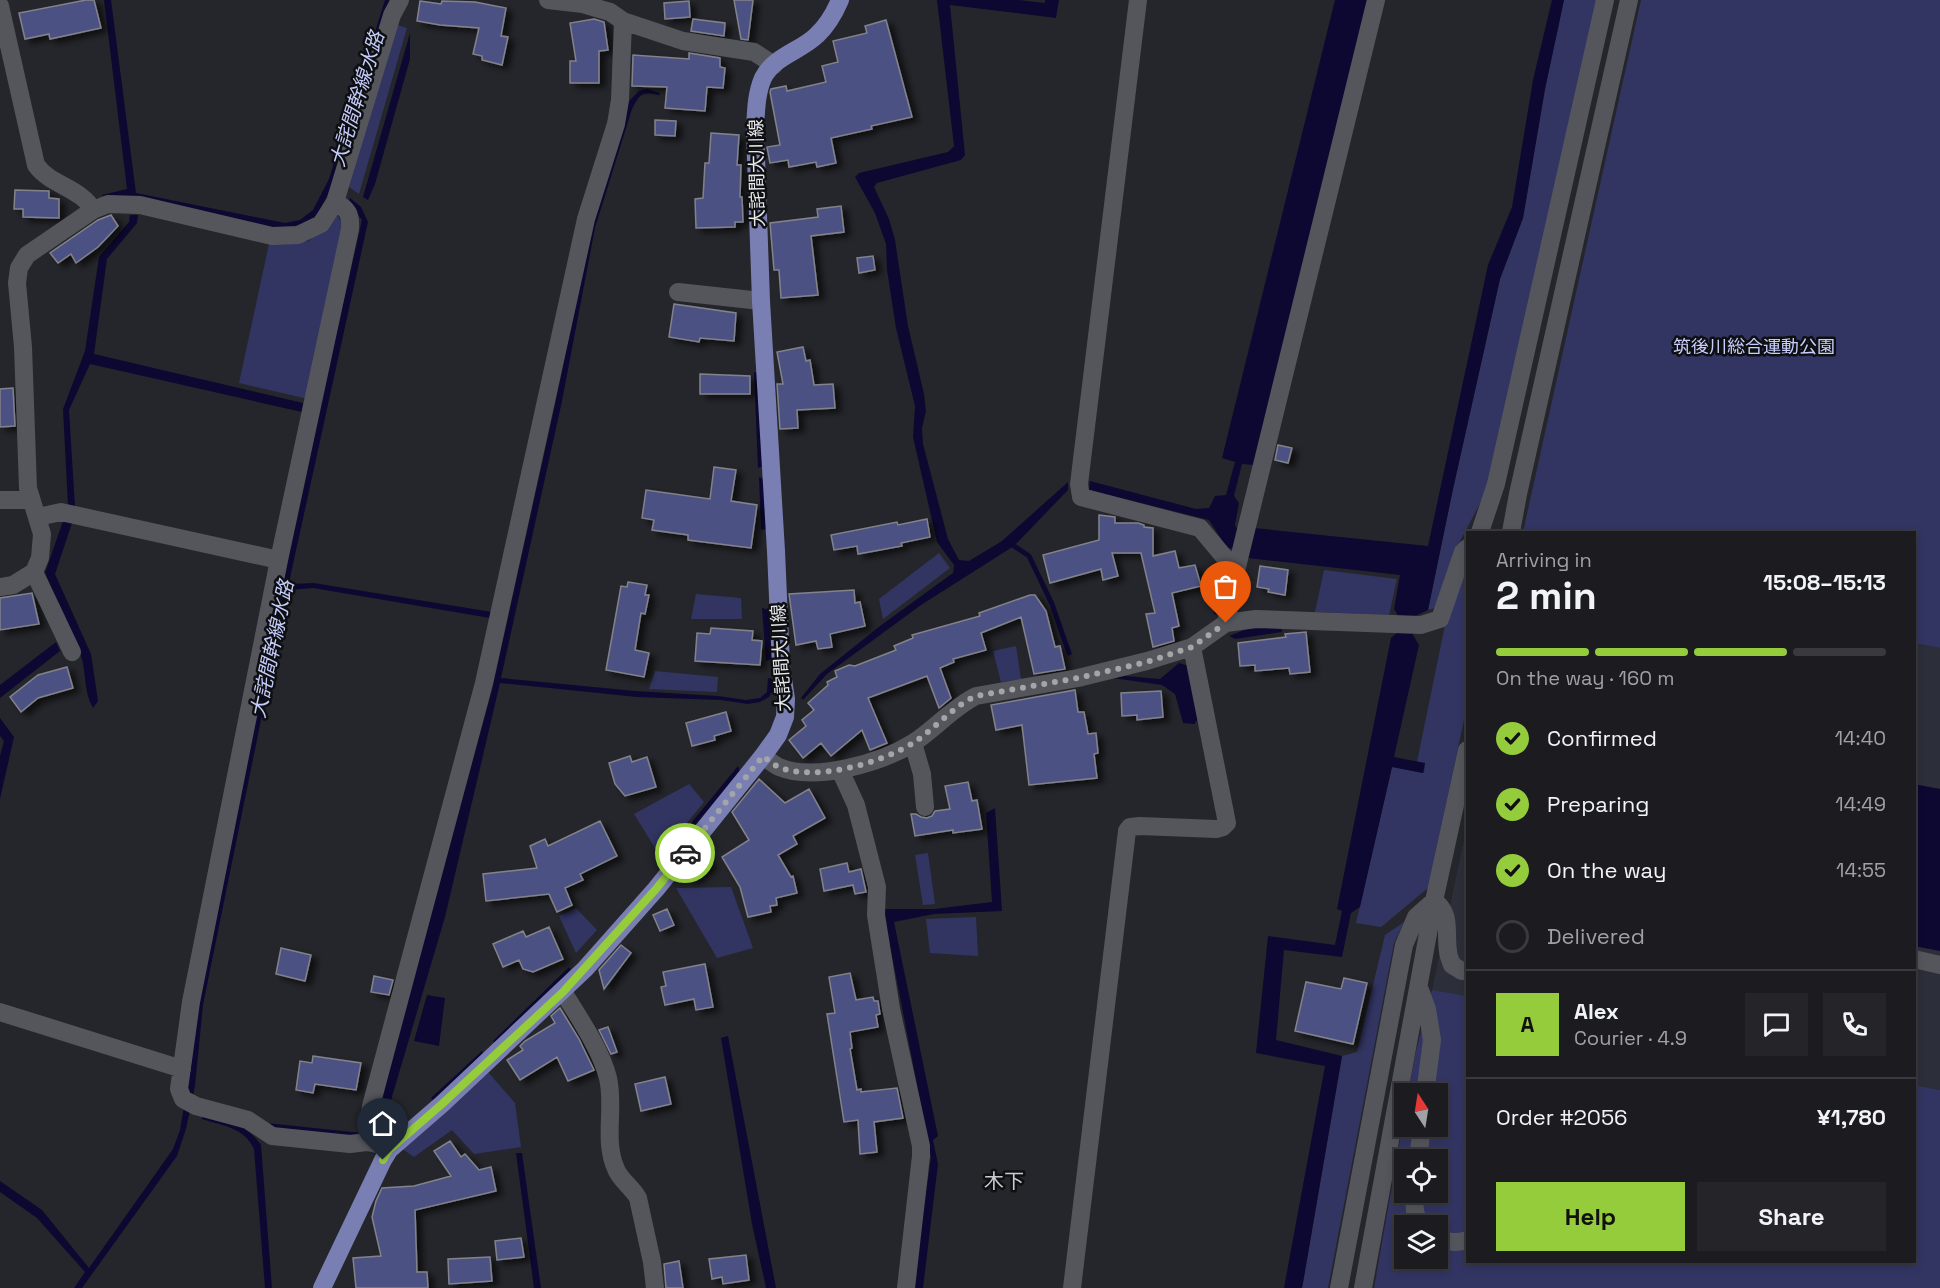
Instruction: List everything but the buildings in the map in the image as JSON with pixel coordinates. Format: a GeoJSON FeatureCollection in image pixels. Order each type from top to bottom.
{"type":"FeatureCollection","features":[{"type":"Feature","properties":{"kind":"main road","name":"大詫間大川線"},"geometry":{"type":"LineString","coordinates":[[322,1288],[389,1150],[563,992],[656,889],[778,735],[785,717],[786,699],[781,666],[761,301],[756,105],[764,77],[782,57],[816,37],[831,20],[840,0]]}},
{"type":"Feature","properties":{"kind":"street"},"geometry":{"type":"LineString","coordinates":[[0,587],[13,585],[34,572],[40,558],[42,534],[28,488],[23,347],[17,283],[19,268],[27,255],[93,210],[108,204],[140,205],[272,236],[298,235],[321,224],[335,202],[392,15],[399,0]]}},
{"type":"Feature","properties":{"kind":"street"},"geometry":{"type":"LineString","coordinates":[[548,0],[583,4],[601,9],[623,21],[683,41],[754,52],[774,65]]}},
{"type":"Feature","properties":{"kind":"street"},"geometry":{"type":"LineString","coordinates":[[1138,0],[1078,484],[1081,497],[1200,528],[1238,565]]}},
{"type":"Feature","properties":{"kind":"street"},"geometry":{"type":"LineString","coordinates":[[1226,623],[1247,525],[1376,0]]}},
{"type":"Feature","properties":{"kind":"street"},"geometry":{"type":"LineString","coordinates":[[1480,531],[1496,484],[1605,0]]}},
{"type":"Feature","properties":{"kind":"street"},"geometry":{"type":"LineString","coordinates":[[1511,531],[1629,0]]}},
{"type":"Feature","properties":{"kind":"street"},"geometry":{"type":"LineString","coordinates":[[0,6],[36,165],[43,175],[87,200],[93,210]]}},
{"type":"Feature","properties":{"kind":"street"},"geometry":{"type":"LineString","coordinates":[[368,1142],[371,1106],[484,684],[586,219],[616,124],[620,100],[623,21]]}},
{"type":"Feature","properties":{"kind":"street"},"geometry":{"type":"LineString","coordinates":[[335,202],[346,208],[351,216],[350,228],[279,560],[191,1002],[180,1089],[189,1102],[248,1120],[272,1136],[350,1144],[368,1142],[381,1145],[389,1150]]}},
{"type":"Feature","properties":{"kind":"street"},"geometry":{"type":"LineString","coordinates":[[678,292],[761,301]]}},
{"type":"Feature","properties":{"kind":"street"},"geometry":{"type":"LineString","coordinates":[[0,500],[30,500]]}},
{"type":"Feature","properties":{"kind":"street"},"geometry":{"type":"LineString","coordinates":[[38,517],[61,512],[279,560]]}},
{"type":"Feature","properties":{"kind":"street"},"geometry":{"type":"LineString","coordinates":[[763,756],[778,766],[801,772],[840,770],[873,761],[913,743],[963,702],[976,696],[1078,678],[1147,662],[1192,647],[1226,623],[1256,619],[1421,625],[1440,619],[1466,549]]}},
{"type":"Feature","properties":{"kind":"street"},"geometry":{"type":"LineString","coordinates":[[34,572],[72,652]]}},
{"type":"Feature","properties":{"kind":"street"},"geometry":{"type":"LineString","coordinates":[[1072,1288],[1127,831],[1130,827],[1140,826],[1216,829],[1227,823],[1192,647]]}},
{"type":"Feature","properties":{"kind":"street"},"geometry":{"type":"LineString","coordinates":[[913,743],[922,774],[925,807]]}},
{"type":"Feature","properties":{"kind":"street"},"geometry":{"type":"LineString","coordinates":[[1363,1288],[1434,902],[1466,755]]}},
{"type":"Feature","properties":{"kind":"street"},"geometry":{"type":"LineString","coordinates":[[840,770],[856,805],[877,887],[876,915],[891,1009],[921,1146],[906,1288]]}},
{"type":"Feature","properties":{"kind":"street"},"geometry":{"type":"LineString","coordinates":[[1434,902],[1442,906],[1447,919],[1448,951],[1452,965],[1466,971]]}},
{"type":"Feature","properties":{"kind":"street"},"geometry":{"type":"LineString","coordinates":[[1339,1288],[1404,945],[1416,917],[1434,902]]}},
{"type":"Feature","properties":{"kind":"street"},"geometry":{"type":"LineString","coordinates":[[1916,959],[1940,964]]}},
{"type":"Feature","properties":{"kind":"street"},"geometry":{"type":"LineString","coordinates":[[1419,985],[1427,1010],[1432,1040],[1426,1083]]}},
{"type":"Feature","properties":{"kind":"street"},"geometry":{"type":"LineString","coordinates":[[563,992],[588,1033],[608,1077],[610,1153],[616,1172],[634,1189],[638,1198],[652,1262],[655,1288]]}},
{"type":"Feature","properties":{"kind":"street"},"geometry":{"type":"LineString","coordinates":[[0,1012],[182,1069]]}},
{"type":"Feature","properties":{"kind":"street"},"geometry":{"type":"LineString","coordinates":[[1448,1242],[1466,1240]]}},
{"type":"Feature","properties":{"kind":"shaded area"},"geometry":{"type":"Polygon","coordinates":[[[1916,643],[1940,648],[1940,1090],[1916,1085],[1916,643]]]}},
{"type":"Feature","properties":{"kind":"shaded area"},"geometry":{"type":"Polygon","coordinates":[[[1466,831],[1466,996],[1432,990],[1466,831]]]}},
{"type":"Feature","properties":{"kind":"green space"},"geometry":{"type":"Polygon","coordinates":[[[1564,0],[1597,0],[1489,486],[1455,551],[1438,607],[1428,610],[1500,279],[1523,218],[1545,89],[1564,0]]]}},
{"type":"Feature","properties":{"kind":"green space","name":"筑後川総合運動公園"},"geometry":{"type":"Polygon","coordinates":[[[1641,0],[1940,0],[1940,648],[1916,643],[1916,531],[1523,531],[1641,0]]]}},
{"type":"Feature","properties":{"kind":"green space"},"geometry":{"type":"Polygon","coordinates":[[[394,24],[407,28],[359,194],[349,187],[394,24]]]}},
{"type":"Feature","properties":{"kind":"green space"},"geometry":{"type":"Polygon","coordinates":[[[336,213],[343,225],[308,399],[239,383],[269,244],[309,241],[336,213]]]}},
{"type":"Feature","properties":{"kind":"green space"},"geometry":{"type":"Polygon","coordinates":[[[939,553],[950,568],[883,619],[879,599],[939,553]]]}},
{"type":"Feature","properties":{"kind":"green space"},"geometry":{"type":"Polygon","coordinates":[[[1324,570],[1397,579],[1389,615],[1315,612],[1324,570]]]}},
{"type":"Feature","properties":{"kind":"green space"},"geometry":{"type":"Polygon","coordinates":[[[1466,570],[1466,711],[1428,888],[1381,927],[1356,923],[1392,767],[1424,773],[1425,763],[1417,762],[1445,625],[1466,570]]]}},
{"type":"Feature","properties":{"kind":"green space"},"geometry":{"type":"Polygon","coordinates":[[[696,594],[741,598],[742,619],[691,619],[696,594]]]}},
{"type":"Feature","properties":{"kind":"green space"},"geometry":{"type":"Polygon","coordinates":[[[1016,646],[1021,679],[1001,682],[993,651],[1016,646]]]}},
{"type":"Feature","properties":{"kind":"green space"},"geometry":{"type":"Polygon","coordinates":[[[655,671],[718,677],[717,692],[649,689],[655,671]]]}},
{"type":"Feature","properties":{"kind":"green space"},"geometry":{"type":"Polygon","coordinates":[[[689,784],[704,802],[660,856],[634,814],[689,784]]]}},
{"type":"Feature","properties":{"kind":"green space"},"geometry":{"type":"Polygon","coordinates":[[[928,853],[935,904],[923,905],[915,855],[928,853]]]}},
{"type":"Feature","properties":{"kind":"green space"},"geometry":{"type":"Polygon","coordinates":[[[731,887],[753,948],[717,958],[676,888],[731,887]]]}},
{"type":"Feature","properties":{"kind":"green space"},"geometry":{"type":"Polygon","coordinates":[[[576,908],[597,930],[576,953],[559,916],[576,908]]]}},
{"type":"Feature","properties":{"kind":"green space"},"geometry":{"type":"Polygon","coordinates":[[[976,917],[978,956],[930,953],[926,919],[976,917]]]}},
{"type":"Feature","properties":{"kind":"green space"},"geometry":{"type":"Polygon","coordinates":[[[1404,922],[1394,943],[1328,1288],[1302,1288],[1342,1056],[1357,1052],[1385,935],[1404,922]]]}},
{"type":"Feature","properties":{"kind":"green space"},"geometry":{"type":"Polygon","coordinates":[[[1432,990],[1466,996],[1466,1263],[1916,1263],[1916,1085],[1940,1090],[1940,1288],[1374,1288],[1394,1175],[1394,1203],[1448,1203],[1448,1149],[1399,1149],[1401,1137],[1448,1137],[1448,1083],[1410,1083],[1432,990]]]}},
{"type":"Feature","properties":{"kind":"green space"},"geometry":{"type":"Polygon","coordinates":[[[488,1072],[515,1103],[521,1147],[474,1154],[452,1130],[414,1157],[401,1148],[488,1072]]]}},
{"type":"Feature","properties":{"kind":"water","name":"大詫間幹線水路"},"geometry":{"type":"Polygon","coordinates":[[[104,0],[111,0],[136,193],[285,223],[300,220],[313,210],[329,179],[385,0],[391,0],[333,184],[318,214],[304,224],[281,229],[103,198],[102,195],[127,189],[104,0]]]}},
{"type":"Feature","properties":{"kind":"water"},"geometry":{"type":"Polygon","coordinates":[[[937,0],[1019,0],[1045,3],[1045,0],[1059,0],[1056,18],[950,5],[965,155],[961,160],[877,183],[874,187],[889,219],[895,240],[908,326],[924,394],[926,411],[922,428],[923,444],[948,539],[959,560],[969,561],[1002,541],[1068,482],[1068,490],[1014,546],[921,605],[827,674],[803,700],[801,698],[820,674],[880,626],[953,573],[954,565],[937,542],[913,437],[915,406],[896,328],[887,270],[886,244],[875,213],[855,177],[859,173],[948,152],[954,146],[937,0]]]}},
{"type":"Feature","properties":{"kind":"water"},"geometry":{"type":"Polygon","coordinates":[[[1335,0],[1369,0],[1254,465],[1242,464],[1234,496],[1239,503],[1235,525],[1238,531],[1254,528],[1428,546],[1488,265],[1512,207],[1533,80],[1552,0],[1564,0],[1545,89],[1523,218],[1500,279],[1428,610],[1417,615],[1413,635],[1419,645],[1394,757],[1425,763],[1423,773],[1392,767],[1360,907],[1351,913],[1342,957],[1284,950],[1276,1040],[1342,1056],[1302,1288],[1284,1288],[1325,1066],[1256,1053],[1268,936],[1335,945],[1342,911],[1337,909],[1391,638],[1397,633],[1399,617],[1394,609],[1400,575],[1247,558],[1248,551],[1227,548],[1209,520],[1089,490],[1090,481],[1196,509],[1209,508],[1215,496],[1226,495],[1235,462],[1222,458],[1335,0]]]}},
{"type":"Feature","properties":{"kind":"water"},"geometry":{"type":"Polygon","coordinates":[[[410,33],[410,59],[375,184],[368,200],[363,197],[410,33]]]}},
{"type":"Feature","properties":{"kind":"water"},"geometry":{"type":"Polygon","coordinates":[[[647,89],[660,93],[659,95],[648,93],[642,95],[632,109],[595,228],[562,401],[501,678],[746,700],[760,698],[767,692],[768,678],[772,679],[773,690],[769,697],[760,702],[748,704],[721,700],[637,697],[500,683],[445,917],[389,1107],[399,1126],[389,1134],[383,1131],[378,1110],[492,690],[556,400],[592,223],[629,101],[639,91],[647,89]]]}},
{"type":"Feature","properties":{"kind":"water","name":"大詫間幹線水路"},"geometry":{"type":"Polygon","coordinates":[[[350,198],[361,207],[368,222],[288,587],[203,1005],[195,1086],[186,1129],[177,1156],[82,1288],[74,1288],[85,1272],[37,1218],[0,1192],[0,1181],[42,1210],[89,1268],[173,1149],[180,1130],[188,1083],[196,1004],[281,580],[362,220],[348,202],[350,198]]]}},
{"type":"Feature","properties":{"kind":"water"},"geometry":{"type":"Polygon","coordinates":[[[130,215],[138,215],[137,223],[107,259],[94,354],[303,403],[302,412],[90,364],[69,410],[75,507],[68,506],[63,409],[85,351],[99,257],[129,222],[130,215]]]}},
{"type":"Feature","properties":{"kind":"water"},"geometry":{"type":"Polygon","coordinates":[[[754,372],[758,373],[763,466],[758,468],[754,372]]]}},
{"type":"Feature","properties":{"kind":"water"},"geometry":{"type":"Polygon","coordinates":[[[759,477],[764,479],[766,529],[761,530],[759,477]]]}},
{"type":"Feature","properties":{"kind":"water"},"geometry":{"type":"Polygon","coordinates":[[[63,521],[72,523],[55,574],[91,654],[98,701],[93,708],[88,696],[82,659],[70,626],[45,573],[63,521]]]}},
{"type":"Feature","properties":{"kind":"water"},"geometry":{"type":"Polygon","coordinates":[[[314,583],[492,612],[490,618],[313,588],[289,590],[291,584],[314,583]]]}},
{"type":"Feature","properties":{"kind":"water"},"geometry":{"type":"Polygon","coordinates":[[[762,608],[769,610],[772,659],[766,661],[762,608]]]}},
{"type":"Feature","properties":{"kind":"water"},"geometry":{"type":"Polygon","coordinates":[[[1252,627],[1281,627],[1282,632],[1235,639],[1229,636],[1252,627]]]}},
{"type":"Feature","properties":{"kind":"water"},"geometry":{"type":"Polygon","coordinates":[[[56,642],[60,651],[0,698],[0,685],[56,642]]]}},
{"type":"Feature","properties":{"kind":"water"},"geometry":{"type":"Polygon","coordinates":[[[1179,663],[1189,666],[1200,717],[1194,724],[1183,723],[1175,694],[1162,685],[1113,678],[1125,676],[1160,679],[1179,663]]]}},
{"type":"Feature","properties":{"kind":"water"},"geometry":{"type":"Polygon","coordinates":[[[0,718],[14,737],[0,799],[0,756],[4,741],[0,736],[0,718]]]}},
{"type":"Feature","properties":{"kind":"water"},"geometry":{"type":"Polygon","coordinates":[[[738,766],[740,771],[667,859],[664,856],[738,766]]]}},
{"type":"Feature","properties":{"kind":"water"},"geometry":{"type":"Polygon","coordinates":[[[1916,784],[1940,789],[1940,951],[1916,946],[1916,784]]]}},
{"type":"Feature","properties":{"kind":"water"},"geometry":{"type":"Polygon","coordinates":[[[995,808],[1002,911],[934,914],[894,922],[938,1136],[933,1140],[938,1164],[923,1288],[913,1288],[931,1157],[883,909],[934,909],[992,902],[986,813],[995,808]]]}},
{"type":"Feature","properties":{"kind":"water"},"geometry":{"type":"Polygon","coordinates":[[[569,967],[571,970],[497,1044],[493,1041],[569,967]]]}},
{"type":"Feature","properties":{"kind":"water"},"geometry":{"type":"Polygon","coordinates":[[[427,995],[445,998],[439,1046],[414,1041],[427,995]]]}},
{"type":"Feature","properties":{"kind":"water"},"geometry":{"type":"Polygon","coordinates":[[[728,1036],[776,1288],[766,1288],[752,1224],[721,1038],[728,1036]]]}},
{"type":"Feature","properties":{"kind":"water"},"geometry":{"type":"Polygon","coordinates":[[[482,1051],[484,1055],[433,1101],[431,1098],[482,1051]]]}},
{"type":"Feature","properties":{"kind":"water"},"geometry":{"type":"Polygon","coordinates":[[[203,1114],[243,1128],[261,1145],[272,1288],[265,1288],[254,1149],[245,1136],[225,1126],[202,1119],[203,1114]]]}},
{"type":"Feature","properties":{"kind":"water"},"geometry":{"type":"Polygon","coordinates":[[[516,1153],[522,1153],[541,1288],[534,1288],[516,1153]]]}},
{"type":"Feature","properties":{"kind":"waterway"},"geometry":{"type":"LineString","coordinates":[[1014,546],[1029,556],[1052,604],[1069,653]]}},
{"type":"Feature","properties":{"kind":"waterway"},"geometry":{"type":"LineString","coordinates":[[1216,612],[1225,576]]}},
{"type":"Feature","properties":{"kind":"waterway"},"geometry":{"type":"LineString","coordinates":[[271,1126],[357,1135]]}},
{"type":"Feature","properties":{"kind":"way so far"},"geometry":{"type":"LineString","coordinates":[[685,853],[763,756],[778,766],[801,772],[840,770],[873,761],[913,743],[963,702],[976,696],[1078,678],[1147,662],[1192,647],[1226,623]]}},
{"type":"Feature","properties":{"kind":"district","name":"木下"},"geometry":{"type":"Point","coordinates":[1004,1181]}},
{"type":"Feature","properties":{"kind":"route"},"geometry":{"type":"LineString","coordinates":[[383,1160],[389,1150],[563,992],[656,889],[685,853]]}}]}
